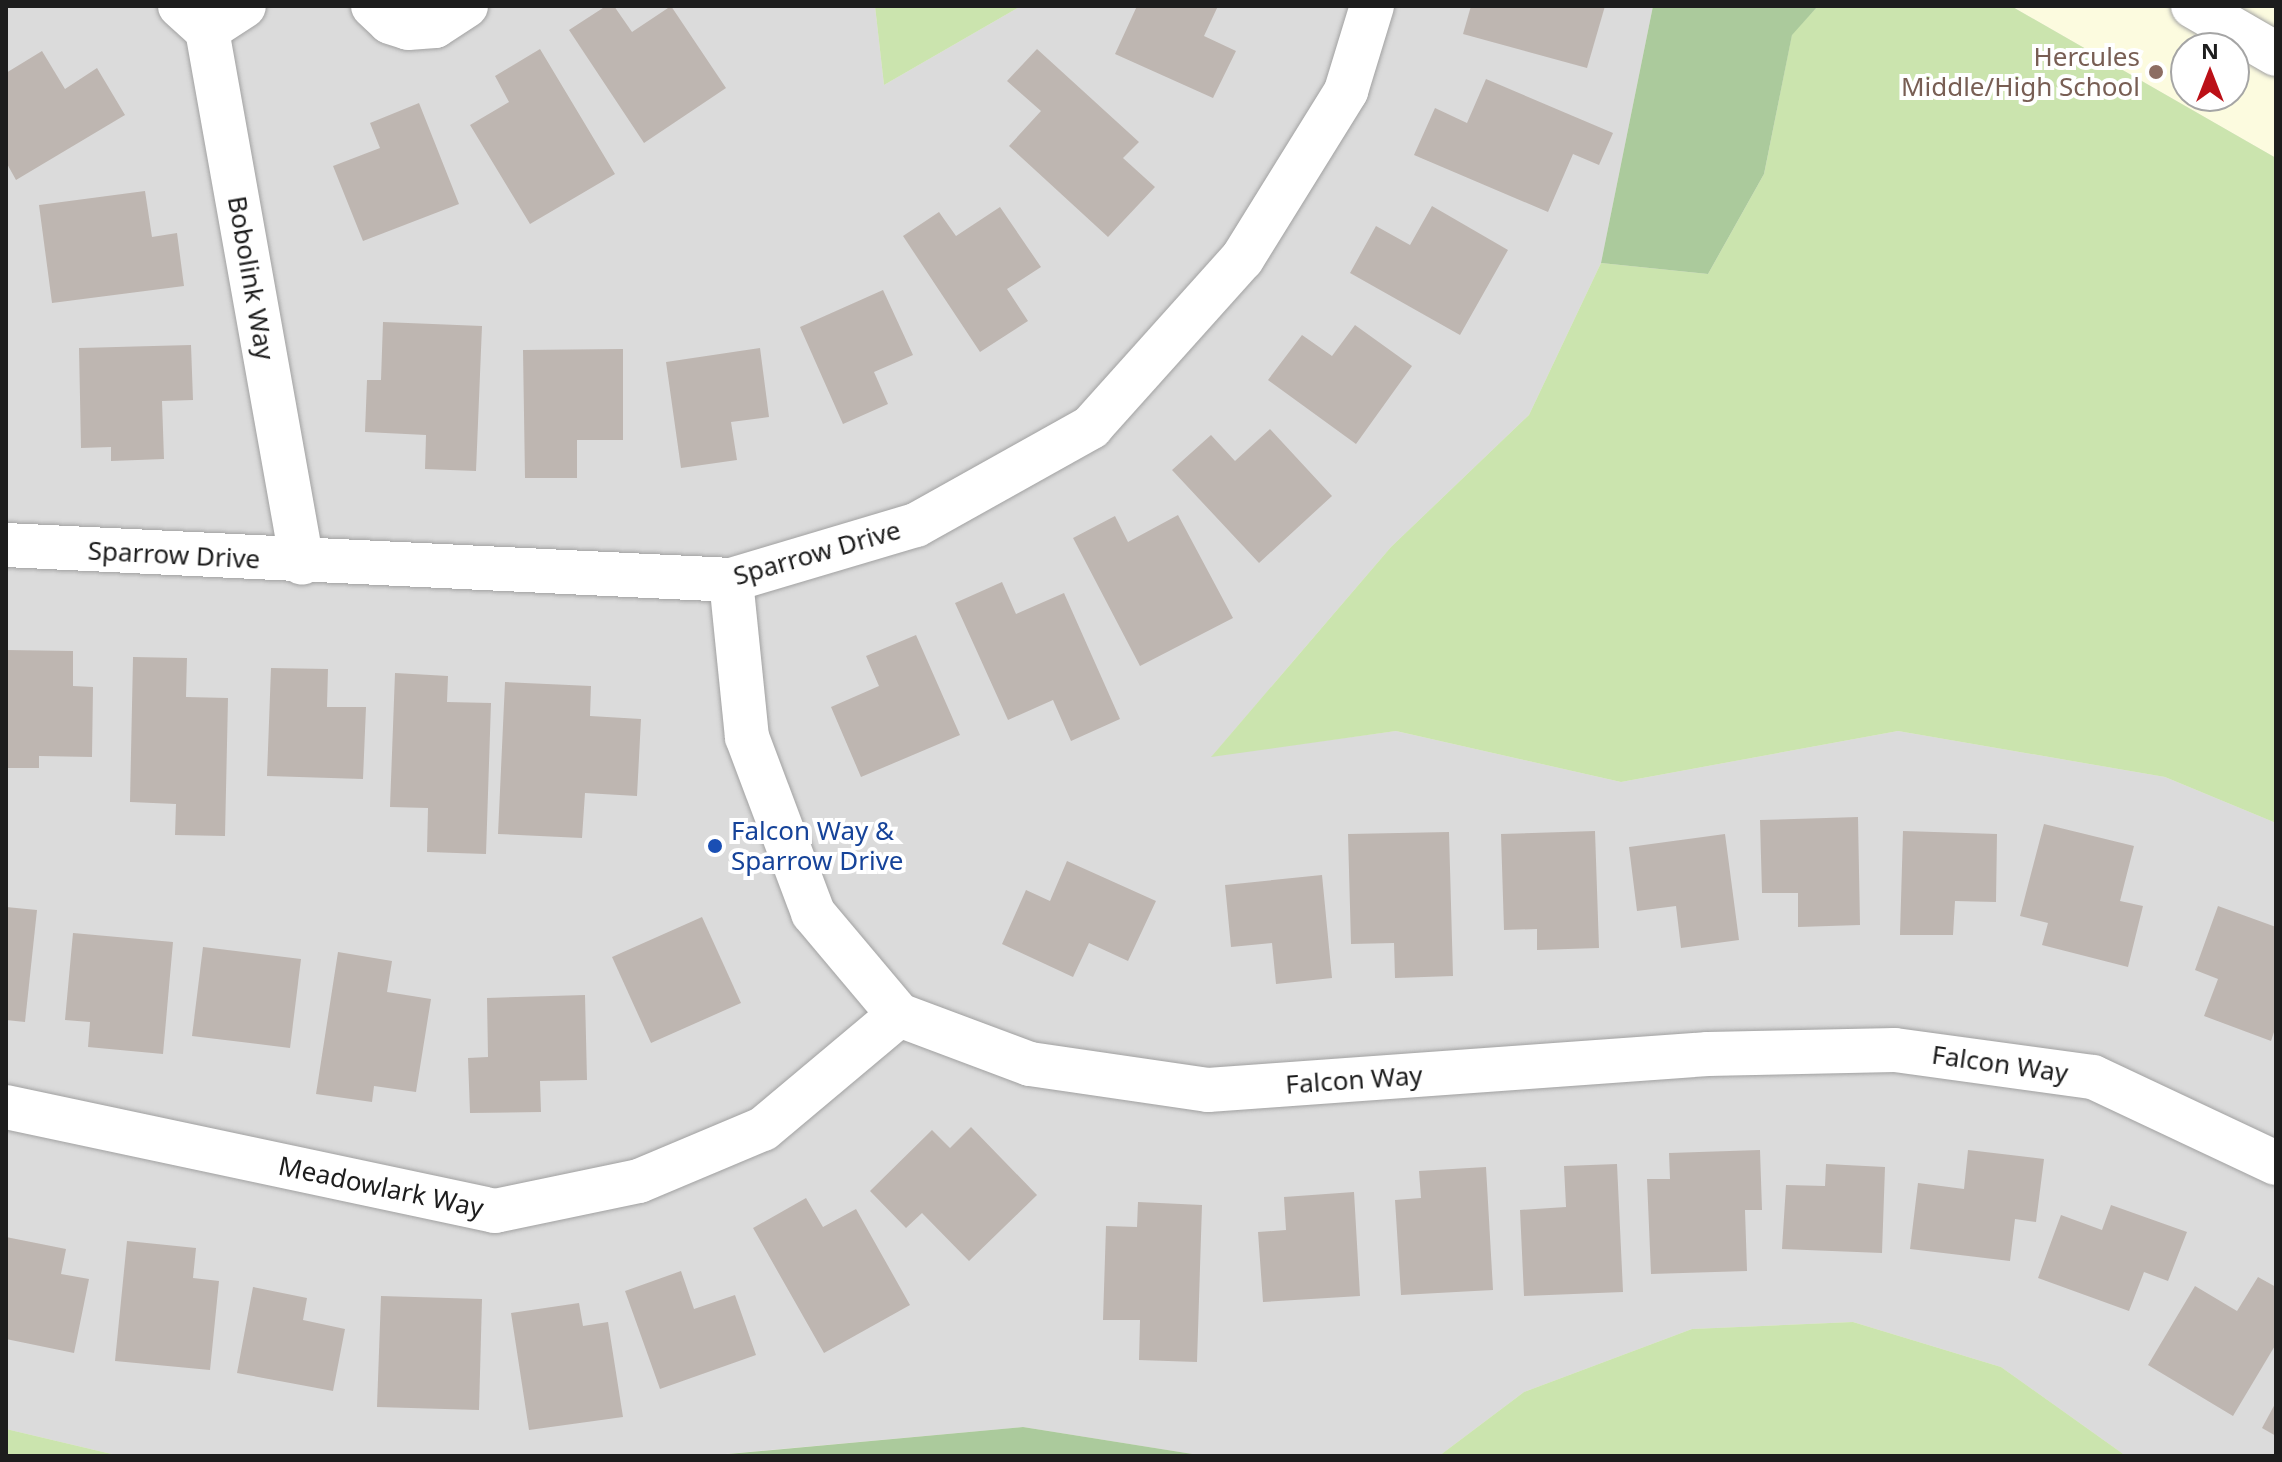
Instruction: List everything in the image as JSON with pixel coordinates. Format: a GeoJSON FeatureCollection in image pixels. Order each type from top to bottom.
{"type":"FeatureCollection","features":[{"type":"Feature","properties":{"kind":"street"},"geometry":{"type":"LineString","coordinates":[[193,18],[244,6]]}},
{"type":"Feature","properties":{"kind":"street"},"geometry":{"type":"LineString","coordinates":[[373,6],[390,22],[408,28],[435,26],[466,6]]}},
{"type":"Feature","properties":{"kind":"street","name":"Sparrow Drive"},"geometry":{"type":"LineString","coordinates":[[6,545],[302,563],[731,580],[916,525],[1091,427],[1242,259],[1346,91],[1372,6]]}},
{"type":"Feature","properties":{"kind":"street"},"geometry":{"type":"LineString","coordinates":[[2193,6],[2276,54]]}},
{"type":"Feature","properties":{"kind":"street","name":"Bobolink Way"},"geometry":{"type":"LineString","coordinates":[[193,18],[302,563]]}},
{"type":"Feature","properties":{"kind":"street","name":"Falcon Way"},"geometry":{"type":"LineString","coordinates":[[731,580],[747,737],[813,913],[899,1015],[1030,1064],[1208,1090],[1708,1054],[1895,1050],[2093,1077],[2252,1147],[2276,1163]]}},
{"type":"Feature","properties":{"kind":"street","name":"Meadowlark Way"},"geometry":{"type":"LineString","coordinates":[[6,1107],[495,1211],[639,1181],[763,1129],[899,1015]]}},
{"type":"Feature","properties":{"kind":"shaded area"},"geometry":{"type":"Polygon","coordinates":[[[6,6],[875,6],[884,85],[1021,6],[1653,6],[1601,263],[1529,415],[1391,547],[1212,756],[1396,731],[1621,782],[1898,731],[2165,777],[2276,823],[2276,1456],[2126,1456],[2001,1367],[1853,1322],[1692,1329],[1524,1392],[1439,1456],[1205,1456],[1023,1427],[704,1456],[120,1456],[6,1429],[6,6]]]}},
{"type":"Feature","properties":{"kind":"shaded area","name":"Hercules Middle/High School"},"geometry":{"type":"Polygon","coordinates":[[[2011,6],[2276,6],[2276,158],[2196,112],[2250,112],[2250,32],[2170,32],[2170,97],[2011,6]]]}},
{"type":"Feature","properties":{"kind":"green space"},"geometry":{"type":"Polygon","coordinates":[[[875,6],[1021,6],[884,85],[875,6]]]}},
{"type":"Feature","properties":{"kind":"green space"},"geometry":{"type":"Polygon","coordinates":[[[1653,6],[1818,6],[1792,35],[1764,174],[1708,274],[1601,263],[1653,6]]]}},
{"type":"Feature","properties":{"kind":"green space"},"geometry":{"type":"Polygon","coordinates":[[[1818,6],[2011,6],[2170,97],[2170,112],[2196,112],[2276,158],[2276,823],[2165,777],[1898,731],[1621,782],[1396,731],[1211,757],[1391,547],[1529,415],[1601,263],[1708,274],[1764,174],[1792,34],[1818,6]]]}},
{"type":"Feature","properties":{"kind":"green space"},"geometry":{"type":"Polygon","coordinates":[[[1853,1322],[2001,1367],[2126,1456],[1439,1456],[1524,1392],[1692,1329],[1853,1322]]]}},
{"type":"Feature","properties":{"kind":"green space"},"geometry":{"type":"Polygon","coordinates":[[[1023,1427],[1205,1456],[706,1456],[1023,1427]]]}},
{"type":"Feature","properties":{"kind":"green space"},"geometry":{"type":"Polygon","coordinates":[[[6,1429],[120,1456],[6,1456],[6,1429]]]}},
{"type":"Feature","properties":{"kind":"building"},"geometry":{"type":"Polygon","coordinates":[[[606,6],[614,6],[632,32],[671,6],[726,88],[644,143],[569,30],[606,6]]]}},
{"type":"Feature","properties":{"kind":"building"},"geometry":{"type":"Polygon","coordinates":[[[1137,6],[1218,6],[1204,36],[1236,51],[1213,98],[1115,54],[1137,6]]]}},
{"type":"Feature","properties":{"kind":"building"},"geometry":{"type":"Polygon","coordinates":[[[1471,6],[1605,6],[1587,68],[1463,34],[1471,6]]]}},
{"type":"Feature","properties":{"kind":"building"},"geometry":{"type":"Polygon","coordinates":[[[540,49],[615,174],[530,224],[470,125],[509,102],[495,76],[540,49]]]}},
{"type":"Feature","properties":{"kind":"building"},"geometry":{"type":"Polygon","coordinates":[[[1037,49],[1139,142],[1123,158],[1155,187],[1108,237],[1009,146],[1041,111],[1007,81],[1037,49]]]}},
{"type":"Feature","properties":{"kind":"building"},"geometry":{"type":"Polygon","coordinates":[[[42,51],[65,89],[97,68],[125,115],[16,180],[6,162],[6,73],[42,51]]]}},
{"type":"Feature","properties":{"kind":"building"},"geometry":{"type":"Polygon","coordinates":[[[1486,79],[1613,133],[1599,165],[1573,154],[1548,212],[1414,155],[1435,108],[1467,123],[1486,79]]]}},
{"type":"Feature","properties":{"kind":"building"},"geometry":{"type":"Polygon","coordinates":[[[419,103],[459,204],[363,241],[333,166],[380,148],[370,123],[419,103]]]}},
{"type":"Feature","properties":{"kind":"building"},"geometry":{"type":"Polygon","coordinates":[[[145,191],[152,237],[177,233],[184,286],[52,303],[39,205],[145,191]]]}},
{"type":"Feature","properties":{"kind":"building"},"geometry":{"type":"Polygon","coordinates":[[[1432,206],[1508,250],[1460,335],[1350,273],[1376,226],[1410,245],[1432,206]]]}},
{"type":"Feature","properties":{"kind":"building"},"geometry":{"type":"Polygon","coordinates":[[[1000,207],[1041,267],[1007,289],[1028,321],[980,352],[903,236],[939,212],[956,236],[1000,207]]]}},
{"type":"Feature","properties":{"kind":"building"},"geometry":{"type":"Polygon","coordinates":[[[883,290],[913,355],[874,372],[888,404],[843,424],[800,327],[883,290]]]}},
{"type":"Feature","properties":{"kind":"building"},"geometry":{"type":"Polygon","coordinates":[[[383,322],[482,326],[476,471],[425,469],[426,435],[365,432],[367,380],[381,380],[383,322]]]}},
{"type":"Feature","properties":{"kind":"building"},"geometry":{"type":"Polygon","coordinates":[[[1355,325],[1412,366],[1356,444],[1268,380],[1302,335],[1332,356],[1355,325]]]}},
{"type":"Feature","properties":{"kind":"building"},"geometry":{"type":"Polygon","coordinates":[[[191,345],[193,400],[162,401],[164,459],[111,461],[111,447],[81,448],[79,348],[191,345]]]}},
{"type":"Feature","properties":{"kind":"building"},"geometry":{"type":"Polygon","coordinates":[[[760,348],[769,417],[731,422],[737,460],[681,468],[666,362],[760,348]]]}},
{"type":"Feature","properties":{"kind":"building"},"geometry":{"type":"Polygon","coordinates":[[[623,349],[623,440],[577,440],[577,478],[525,478],[523,350],[623,349]]]}},
{"type":"Feature","properties":{"kind":"building"},"geometry":{"type":"Polygon","coordinates":[[[1270,429],[1332,496],[1259,563],[1172,470],[1211,435],[1235,461],[1270,429]]]}},
{"type":"Feature","properties":{"kind":"building"},"geometry":{"type":"Polygon","coordinates":[[[1178,515],[1233,618],[1140,666],[1073,538],[1115,516],[1128,542],[1178,515]]]}},
{"type":"Feature","properties":{"kind":"building"},"geometry":{"type":"Polygon","coordinates":[[[1002,582],[1016,614],[1064,593],[1120,719],[1071,741],[1053,700],[1008,720],[955,603],[1002,582]]]}},
{"type":"Feature","properties":{"kind":"building"},"geometry":{"type":"Polygon","coordinates":[[[916,635],[960,735],[861,777],[831,707],[879,686],[866,656],[916,635]]]}},
{"type":"Feature","properties":{"kind":"building"},"geometry":{"type":"Polygon","coordinates":[[[6,650],[73,651],[73,686],[93,687],[92,757],[39,756],[39,768],[6,768],[6,650]]]}},
{"type":"Feature","properties":{"kind":"building"},"geometry":{"type":"Polygon","coordinates":[[[133,657],[187,658],[186,697],[228,698],[225,836],[175,835],[176,804],[130,802],[133,657]]]}},
{"type":"Feature","properties":{"kind":"building"},"geometry":{"type":"Polygon","coordinates":[[[271,668],[328,669],[327,707],[366,707],[363,779],[267,776],[271,668]]]}},
{"type":"Feature","properties":{"kind":"building"},"geometry":{"type":"Polygon","coordinates":[[[395,673],[448,676],[447,702],[491,703],[486,854],[427,852],[428,808],[390,807],[395,673]]]}},
{"type":"Feature","properties":{"kind":"building"},"geometry":{"type":"Polygon","coordinates":[[[505,682],[591,686],[590,716],[641,719],[637,796],[585,793],[582,838],[498,834],[505,682]]]}},
{"type":"Feature","properties":{"kind":"building"},"geometry":{"type":"Polygon","coordinates":[[[1858,817],[1860,925],[1798,927],[1798,893],[1762,893],[1760,820],[1858,817]]]}},
{"type":"Feature","properties":{"kind":"building"},"geometry":{"type":"Polygon","coordinates":[[[2044,824],[2134,846],[2120,901],[2143,906],[2128,967],[2042,945],[2048,923],[2020,916],[2044,824]]]}},
{"type":"Feature","properties":{"kind":"building"},"geometry":{"type":"Polygon","coordinates":[[[1595,831],[1599,948],[1537,950],[1537,929],[1504,930],[1501,834],[1595,831]]]}},
{"type":"Feature","properties":{"kind":"building"},"geometry":{"type":"Polygon","coordinates":[[[1903,831],[1997,834],[1996,902],[1955,901],[1953,935],[1900,935],[1903,831]]]}},
{"type":"Feature","properties":{"kind":"building"},"geometry":{"type":"Polygon","coordinates":[[[1449,832],[1453,976],[1395,978],[1394,943],[1351,944],[1348,834],[1449,832]]]}},
{"type":"Feature","properties":{"kind":"building"},"geometry":{"type":"Polygon","coordinates":[[[1725,834],[1739,940],[1681,948],[1676,906],[1637,911],[1629,847],[1725,834]]]}},
{"type":"Feature","properties":{"kind":"building"},"geometry":{"type":"Polygon","coordinates":[[[1067,861],[1156,901],[1128,961],[1089,943],[1073,977],[1002,944],[1026,890],[1050,901],[1067,861]]]}},
{"type":"Feature","properties":{"kind":"building"},"geometry":{"type":"Polygon","coordinates":[[[1322,875],[1332,978],[1276,984],[1272,943],[1231,947],[1225,885],[1322,875]]]}},
{"type":"Feature","properties":{"kind":"building"},"geometry":{"type":"Polygon","coordinates":[[[2218,906],[2276,927],[2276,1026],[2271,1041],[2204,1016],[2218,979],[2195,970],[2218,906]]]}},
{"type":"Feature","properties":{"kind":"building"},"geometry":{"type":"Polygon","coordinates":[[[6,907],[37,910],[25,1022],[6,1020],[6,907]]]}},
{"type":"Feature","properties":{"kind":"building"},"geometry":{"type":"Polygon","coordinates":[[[702,917],[741,1003],[651,1043],[612,957],[702,917]]]}},
{"type":"Feature","properties":{"kind":"building"},"geometry":{"type":"Polygon","coordinates":[[[73,933],[173,942],[163,1054],[88,1047],[90,1022],[65,1020],[73,933]]]}},
{"type":"Feature","properties":{"kind":"building"},"geometry":{"type":"Polygon","coordinates":[[[203,947],[301,959],[290,1048],[192,1036],[203,947]]]}},
{"type":"Feature","properties":{"kind":"building"},"geometry":{"type":"Polygon","coordinates":[[[338,952],[392,961],[387,992],[431,999],[416,1092],[374,1086],[372,1102],[316,1094],[338,952]]]}},
{"type":"Feature","properties":{"kind":"building"},"geometry":{"type":"Polygon","coordinates":[[[585,995],[587,1080],[540,1081],[541,1112],[470,1113],[468,1058],[488,1057],[487,998],[585,995]]]}},
{"type":"Feature","properties":{"kind":"building"},"geometry":{"type":"Polygon","coordinates":[[[971,1127],[1037,1195],[969,1261],[922,1213],[906,1228],[870,1191],[932,1130],[950,1148],[971,1127]]]}},
{"type":"Feature","properties":{"kind":"building"},"geometry":{"type":"Polygon","coordinates":[[[1760,1150],[1762,1210],[1745,1210],[1747,1271],[1651,1274],[1647,1179],[1670,1179],[1669,1153],[1760,1150]]]}},
{"type":"Feature","properties":{"kind":"building"},"geometry":{"type":"Polygon","coordinates":[[[1968,1150],[2044,1159],[2036,1222],[2015,1219],[2010,1261],[1910,1249],[1918,1183],[1964,1189],[1968,1150]]]}},
{"type":"Feature","properties":{"kind":"building"},"geometry":{"type":"Polygon","coordinates":[[[1617,1164],[1623,1292],[1524,1296],[1520,1210],[1566,1207],[1564,1166],[1617,1164]]]}},
{"type":"Feature","properties":{"kind":"building"},"geometry":{"type":"Polygon","coordinates":[[[1826,1164],[1885,1167],[1882,1253],[1782,1249],[1786,1185],[1825,1186],[1826,1164]]]}},
{"type":"Feature","properties":{"kind":"building"},"geometry":{"type":"Polygon","coordinates":[[[1486,1167],[1493,1290],[1401,1295],[1395,1200],[1421,1198],[1419,1171],[1486,1167]]]}},
{"type":"Feature","properties":{"kind":"building"},"geometry":{"type":"Polygon","coordinates":[[[1354,1192],[1360,1296],[1263,1302],[1258,1232],[1286,1230],[1284,1197],[1354,1192]]]}},
{"type":"Feature","properties":{"kind":"building"},"geometry":{"type":"Polygon","coordinates":[[[806,1198],[823,1227],[856,1209],[910,1305],[824,1353],[753,1228],[806,1198]]]}},
{"type":"Feature","properties":{"kind":"building"},"geometry":{"type":"Polygon","coordinates":[[[1138,1202],[1202,1205],[1197,1362],[1139,1360],[1140,1320],[1103,1320],[1106,1226],[1137,1227],[1138,1202]]]}},
{"type":"Feature","properties":{"kind":"building"},"geometry":{"type":"Polygon","coordinates":[[[2111,1205],[2187,1232],[2168,1281],[2144,1272],[2129,1311],[2038,1278],[2061,1215],[2102,1230],[2111,1205]]]}},
{"type":"Feature","properties":{"kind":"building"},"geometry":{"type":"Polygon","coordinates":[[[6,1237],[66,1249],[61,1274],[89,1279],[74,1353],[6,1339],[6,1237]]]}},
{"type":"Feature","properties":{"kind":"building"},"geometry":{"type":"Polygon","coordinates":[[[127,1241],[196,1248],[193,1278],[219,1281],[210,1370],[115,1361],[127,1241]]]}},
{"type":"Feature","properties":{"kind":"building"},"geometry":{"type":"Polygon","coordinates":[[[681,1271],[694,1309],[735,1295],[756,1355],[660,1389],[625,1291],[681,1271]]]}},
{"type":"Feature","properties":{"kind":"building"},"geometry":{"type":"Polygon","coordinates":[[[2258,1277],[2276,1287],[2276,1344],[2233,1416],[2148,1365],[2195,1286],[2237,1311],[2258,1277]]]}},
{"type":"Feature","properties":{"kind":"building"},"geometry":{"type":"Polygon","coordinates":[[[253,1287],[307,1298],[303,1320],[345,1329],[333,1391],[237,1373],[253,1287]]]}},
{"type":"Feature","properties":{"kind":"building"},"geometry":{"type":"Polygon","coordinates":[[[381,1296],[482,1299],[479,1410],[377,1407],[381,1296]]]}},
{"type":"Feature","properties":{"kind":"building"},"geometry":{"type":"Polygon","coordinates":[[[579,1303],[583,1326],[608,1322],[623,1417],[529,1430],[511,1313],[579,1303]]]}},
{"type":"Feature","properties":{"kind":"building"},"geometry":{"type":"Polygon","coordinates":[[[2276,1402],[2276,1436],[2262,1428],[2276,1402]]]}},
{"type":"Feature","properties":{"kind":"place","name":"Hercules Middle/High School"},"geometry":{"type":"Point","coordinates":[2156,72]}},
{"type":"Feature","properties":{"kind":"place","name":"Falcon Way & Sparrow Drive"},"geometry":{"type":"Point","coordinates":[715,846]}}]}
